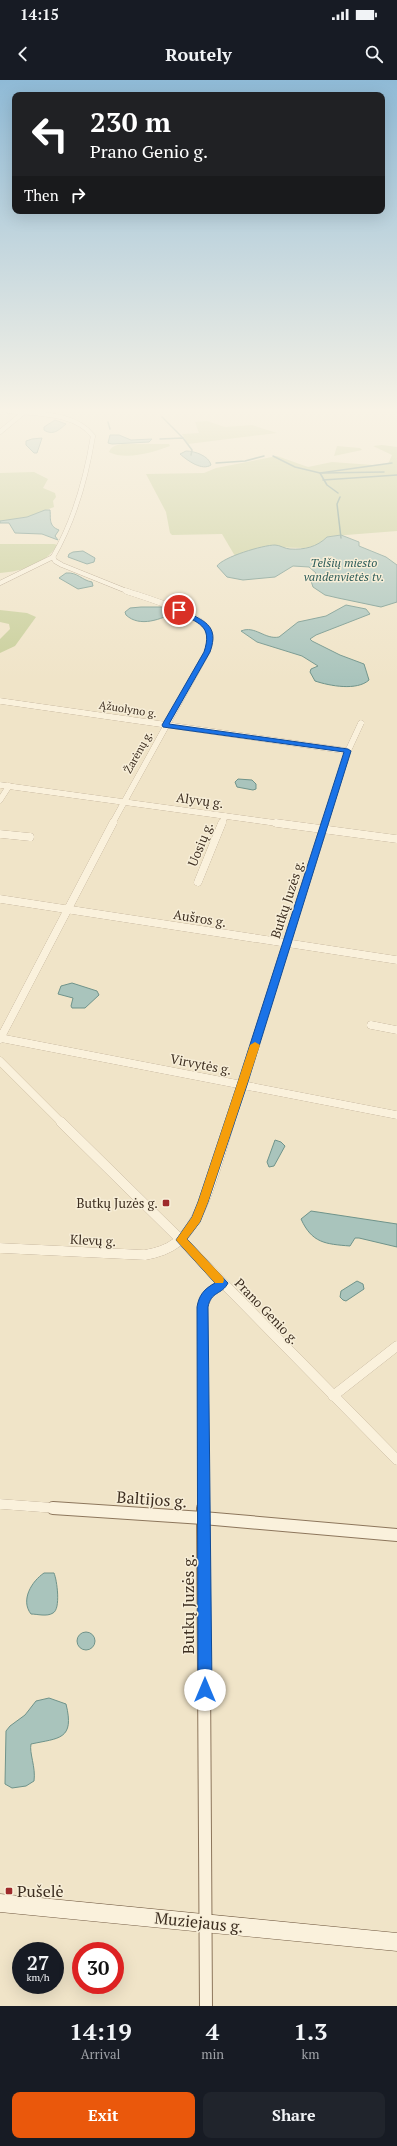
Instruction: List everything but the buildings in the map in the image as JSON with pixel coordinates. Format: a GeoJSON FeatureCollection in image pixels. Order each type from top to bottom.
{"type":"FeatureCollection","features":[{"type":"Feature","properties":{"kind":"main road","name":"Muziejaus g."},"geometry":{"type":"LineString","coordinates":[[0,1903],[397,1942]]}},
{"type":"Feature","properties":{"kind":"street"},"geometry":{"type":"LineString","coordinates":[[0,583],[53,557],[65,539],[78,501]]}},
{"type":"Feature","properties":{"kind":"street","name":"Žarėnų g."},"geometry":{"type":"LineString","coordinates":[[0,1038],[124,801],[207,652],[211,640],[209,632],[203,623],[193,617],[62,565],[55,561],[53,557]]}},
{"type":"Feature","properties":{"kind":"street","name":"Ąžuolyno g."},"geometry":{"type":"LineString","coordinates":[[0,701],[348,751]]}},
{"type":"Feature","properties":{"kind":"street","name":"Butkų Juzės g."},"geometry":{"type":"LineString","coordinates":[[181,1240],[196,1220],[203,1202],[288,943],[348,751],[361,723]]}},
{"type":"Feature","properties":{"kind":"street","name":"Alyvų g."},"geometry":{"type":"LineString","coordinates":[[0,785],[397,839]]}},
{"type":"Feature","properties":{"kind":"street"},"geometry":{"type":"LineString","coordinates":[[0,800],[9,786]]}},
{"type":"Feature","properties":{"kind":"street","name":"Uosių g."},"geometry":{"type":"LineString","coordinates":[[198,882],[225,816]]}},
{"type":"Feature","properties":{"kind":"street"},"geometry":{"type":"LineString","coordinates":[[0,834],[30,837]]}},
{"type":"Feature","properties":{"kind":"street","name":"Aušros g."},"geometry":{"type":"LineString","coordinates":[[0,898],[68,910],[397,960]]}},
{"type":"Feature","properties":{"kind":"street"},"geometry":{"type":"LineString","coordinates":[[371,1025],[397,1030]]}},
{"type":"Feature","properties":{"kind":"street","name":"Virvytės g."},"geometry":{"type":"LineString","coordinates":[[0,1038],[397,1115]]}},
{"type":"Feature","properties":{"kind":"street","name":"Prano Genio g."},"geometry":{"type":"LineString","coordinates":[[0,1061],[181,1240],[397,1460]]}},
{"type":"Feature","properties":{"kind":"street","name":"Klevų g."},"geometry":{"type":"LineString","coordinates":[[0,1248],[146,1255],[166,1251],[181,1240]]}},
{"type":"Feature","properties":{"kind":"street","name":"Butkų Juzės g."},"geometry":{"type":"LineString","coordinates":[[206,2006],[204,1922],[202,1307],[204,1299],[208,1293],[222,1283]]}},
{"type":"Feature","properties":{"kind":"street"},"geometry":{"type":"LineString","coordinates":[[333,1396],[397,1346]]}},
{"type":"Feature","properties":{"kind":"street","name":"Baltijos g."},"geometry":{"type":"LineString","coordinates":[[0,1504],[203,1518],[397,1535]]}},
{"type":"Feature","properties":{"kind":"green space"},"geometry":{"type":"Polygon","coordinates":[[[0,501],[53,501],[54,507],[27,517],[0,521],[0,501]]]}},
{"type":"Feature","properties":{"kind":"green space"},"geometry":{"type":"Polygon","coordinates":[[[160,501],[397,501],[397,531],[333,536],[327,537],[322,544],[305,548],[264,547],[235,556],[222,534],[172,535],[170,533],[166,512],[160,501]]]}},
{"type":"Feature","properties":{"kind":"green space"},"geometry":{"type":"Polygon","coordinates":[[[0,544],[58,545],[46,558],[32,566],[17,571],[0,573],[0,544]]]}},
{"type":"Feature","properties":{"kind":"green space"},"geometry":{"type":"Polygon","coordinates":[[[0,610],[27,613],[36,617],[15,646],[0,653],[0,639],[10,629],[9,624],[0,622],[0,610]]]}},
{"type":"Feature","properties":{"kind":"water"},"geometry":{"type":"Polygon","coordinates":[[[45,510],[50,510],[50,519],[52,524],[59,530],[55,536],[58,540],[42,534],[15,533],[9,523],[0,523],[0,521],[27,517],[45,510]]]}},
{"type":"Feature","properties":{"kind":"water","name":"Telšių miesto vandenvietės tv."},"geometry":{"type":"Polygon","coordinates":[[[341,535],[359,542],[359,546],[386,557],[397,565],[397,602],[381,607],[325,595],[313,587],[311,581],[316,573],[309,567],[293,566],[275,577],[243,580],[227,577],[217,566],[235,555],[262,547],[275,545],[288,549],[305,548],[319,543],[327,537],[341,535]]]}},
{"type":"Feature","properties":{"kind":"water"},"geometry":{"type":"Polygon","coordinates":[[[83,551],[95,558],[94,562],[87,564],[68,557],[69,554],[73,552],[83,551]]]}},
{"type":"Feature","properties":{"kind":"water"},"geometry":{"type":"Polygon","coordinates":[[[66,573],[77,575],[92,582],[93,586],[78,589],[59,578],[66,573]]]}},
{"type":"Feature","properties":{"kind":"water"},"geometry":{"type":"Polygon","coordinates":[[[346,605],[366,609],[370,614],[316,635],[310,639],[340,655],[364,664],[369,680],[358,686],[336,686],[315,681],[310,672],[311,669],[318,666],[302,656],[257,642],[241,631],[251,630],[269,636],[279,637],[298,622],[326,616],[346,605]]]}},
{"type":"Feature","properties":{"kind":"water"},"geometry":{"type":"Polygon","coordinates":[[[165,607],[176,612],[144,622],[132,619],[126,615],[125,612],[130,608],[165,607]]]}},
{"type":"Feature","properties":{"kind":"water"},"geometry":{"type":"Polygon","coordinates":[[[238,779],[252,780],[256,784],[256,789],[253,790],[237,787],[235,782],[238,779]]]}},
{"type":"Feature","properties":{"kind":"water"},"geometry":{"type":"Polygon","coordinates":[[[72,983],[97,991],[99,995],[85,1008],[72,1008],[73,998],[58,994],[61,986],[72,983]]]}},
{"type":"Feature","properties":{"kind":"water"},"geometry":{"type":"Polygon","coordinates":[[[275,1140],[281,1142],[285,1146],[274,1166],[269,1167],[267,1162],[275,1140]]]}},
{"type":"Feature","properties":{"kind":"water"},"geometry":{"type":"Polygon","coordinates":[[[311,1211],[397,1224],[397,1247],[359,1238],[355,1238],[350,1246],[320,1241],[310,1233],[301,1219],[311,1211]]]}},
{"type":"Feature","properties":{"kind":"water"},"geometry":{"type":"Polygon","coordinates":[[[357,1281],[363,1284],[364,1289],[346,1301],[343,1300],[340,1297],[341,1291],[357,1281]]]}},
{"type":"Feature","properties":{"kind":"water"},"geometry":{"type":"Polygon","coordinates":[[[44,1573],[54,1573],[57,1588],[57,1606],[51,1614],[31,1614],[28,1609],[27,1597],[35,1581],[44,1573]]]}},
{"type":"Feature","properties":{"kind":"water"},"geometry":{"type":"Polygon","coordinates":[[[86,1632],[92,1635],[95,1641],[92,1647],[86,1650],[80,1647],[77,1641],[80,1635],[86,1632]]]}},
{"type":"Feature","properties":{"kind":"water"},"geometry":{"type":"Polygon","coordinates":[[[49,1698],[66,1704],[68,1725],[66,1731],[57,1738],[31,1744],[34,1781],[26,1786],[12,1788],[5,1784],[6,1731],[10,1726],[25,1715],[36,1701],[49,1698]]]}},
{"type":"Feature","properties":{"kind":"waterway"},"geometry":{"type":"LineString","coordinates":[[338,501],[337,504],[341,538]]}},
{"type":"Feature","properties":{"kind":"slow traffic"},"geometry":{"type":"LineString","coordinates":[[219,1280],[181,1240],[196,1220],[203,1202],[255,1045]]}},
{"type":"Feature","properties":{"kind":"place","name":"Butkų Juzės g."},"geometry":{"type":"Point","coordinates":[166,1203]}},
{"type":"Feature","properties":{"kind":"place","name":"Pušelė"},"geometry":{"type":"Point","coordinates":[9,1891]}},
{"type":"Feature","properties":{"kind":"route"},"geometry":{"type":"LineString","coordinates":[[179,610],[203,623],[209,632],[211,640],[207,652],[165,725],[348,751],[242,1085],[203,1202],[196,1220],[181,1240],[222,1283],[208,1293],[204,1299],[202,1307],[205,1690]]}}]}
